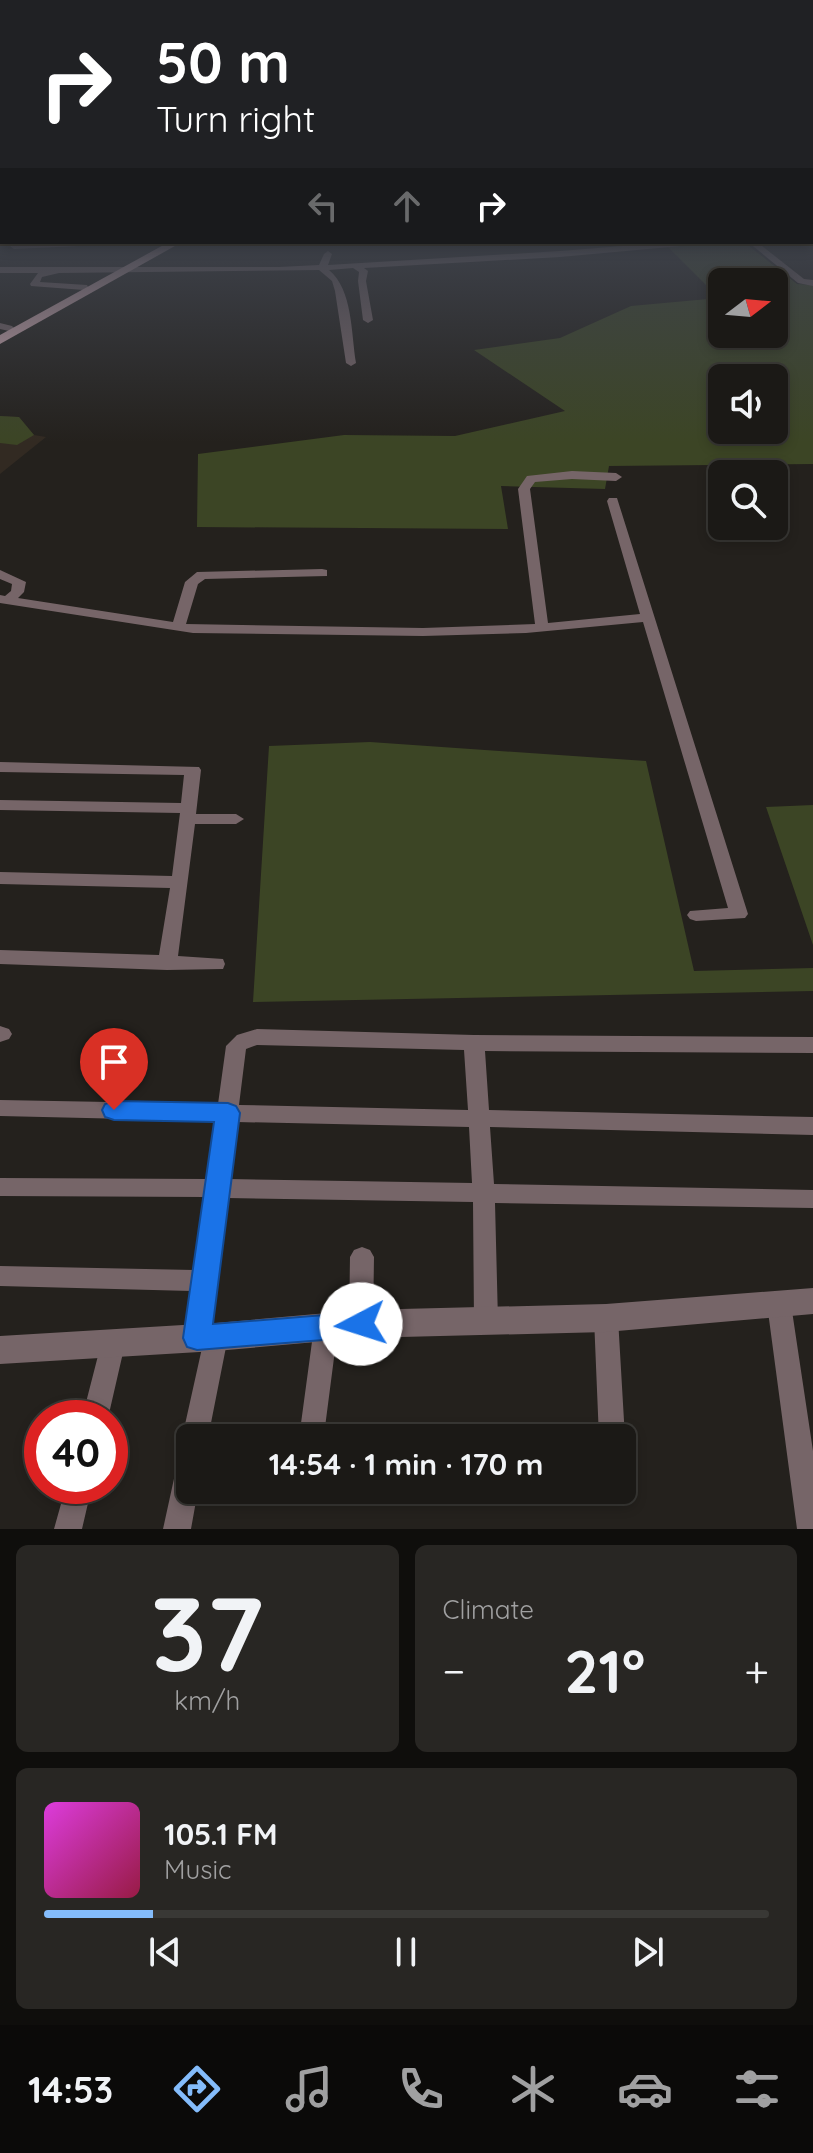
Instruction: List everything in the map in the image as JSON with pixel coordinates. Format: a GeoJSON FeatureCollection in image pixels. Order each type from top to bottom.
{"type":"FeatureCollection","features":[{"type":"Feature","properties":{"kind":"main road"},"geometry":{"type":"LineString","coordinates":[[3,329],[60,299]]}},
{"type":"Feature","properties":{"kind":"main road"},"geometry":{"type":"LineString","coordinates":[[0,340],[69,299]]}},
{"type":"Feature","properties":{"kind":"street"},"geometry":{"type":"LineString","coordinates":[[341,299],[351,363]]}},
{"type":"Feature","properties":{"kind":"street"},"geometry":{"type":"LineString","coordinates":[[365,299],[368,320]]}},
{"type":"Feature","properties":{"kind":"street"},"geometry":{"type":"LineString","coordinates":[[542,627],[524,489],[531,479],[546,477],[616,477]]}},
{"type":"Feature","properties":{"kind":"street"},"geometry":{"type":"LineString","coordinates":[[613,501],[739,914],[696,915]]}},
{"type":"Feature","properties":{"kind":"street"},"geometry":{"type":"LineString","coordinates":[[178,627],[192,582],[202,575],[322,573]]}},
{"type":"Feature","properties":{"kind":"street"},"geometry":{"type":"LineString","coordinates":[[0,574],[19,582],[17,592],[4,600]]}},
{"type":"Feature","properties":{"kind":"street"},"geometry":{"type":"LineString","coordinates":[[4,600],[178,627],[423,632],[542,627],[648,617]]}},
{"type":"Feature","properties":{"kind":"street"},"geometry":{"type":"LineString","coordinates":[[0,767],[193,770],[167,963]]}},
{"type":"Feature","properties":{"kind":"street"},"geometry":{"type":"LineString","coordinates":[[0,805],[236,819]]}},
{"type":"Feature","properties":{"kind":"street"},"geometry":{"type":"LineString","coordinates":[[0,878],[180,882]]}},
{"type":"Feature","properties":{"kind":"street"},"geometry":{"type":"LineString","coordinates":[[0,957],[216,964]]}},
{"type":"Feature","properties":{"kind":"street"},"geometry":{"type":"LineString","coordinates":[[197,1424],[207,1337],[205,1281],[236,1046],[244,1040],[257,1037],[474,1043],[813,1045]]}},
{"type":"Feature","properties":{"kind":"street"},"geometry":{"type":"LineString","coordinates":[[474,1043],[484,1196],[486,1321]]}},
{"type":"Feature","properties":{"kind":"street"},"geometry":{"type":"LineString","coordinates":[[0,1108],[813,1126]]}},
{"type":"Feature","properties":{"kind":"street"},"geometry":{"type":"LineString","coordinates":[[0,1187],[218,1186],[484,1196],[813,1199]]}},
{"type":"Feature","properties":{"kind":"street"},"geometry":{"type":"LineString","coordinates":[[361,1324],[362,1257]]}},
{"type":"Feature","properties":{"kind":"street"},"geometry":{"type":"LineString","coordinates":[[0,1276],[205,1281]]}},
{"type":"Feature","properties":{"kind":"street"},"geometry":{"type":"LineString","coordinates":[[0,1350],[361,1324],[606,1318],[813,1301]]}},
{"type":"Feature","properties":{"kind":"street"},"geometry":{"type":"LineString","coordinates":[[779,1304],[811,1529]]}},
{"type":"Feature","properties":{"kind":"street"},"geometry":{"type":"LineString","coordinates":[[606,1318],[611,1424]]}},
{"type":"Feature","properties":{"kind":"street"},"geometry":{"type":"LineString","coordinates":[[313,1424],[326,1327]]}},
{"type":"Feature","properties":{"kind":"street"},"geometry":{"type":"LineString","coordinates":[[99,1400],[113,1344]]}},
{"type":"Feature","properties":{"kind":"street"},"geometry":{"type":"LineString","coordinates":[[68,1529],[74,1504]]}},
{"type":"Feature","properties":{"kind":"street"},"geometry":{"type":"LineString","coordinates":[[177,1529],[182,1504]]}},
{"type":"Feature","properties":{"kind":"shaded area"},"geometry":{"type":"Polygon","coordinates":[[[0,416],[19,417],[34,435],[46,437],[0,474],[0,416]]]}},
{"type":"Feature","properties":{"kind":"green space"},"geometry":{"type":"Polygon","coordinates":[[[708,299],[708,348],[788,348],[788,299],[813,299],[813,464],[788,464],[788,460],[708,460],[708,465],[609,466],[605,489],[501,486],[508,529],[197,527],[198,454],[344,435],[455,436],[565,411],[474,350],[560,338],[631,306],[708,299]]]}},
{"type":"Feature","properties":{"kind":"green space"},"geometry":{"type":"Polygon","coordinates":[[[0,416],[19,417],[34,435],[17,445],[0,443],[0,416]]]}},
{"type":"Feature","properties":{"kind":"green space"},"geometry":{"type":"Polygon","coordinates":[[[370,742],[646,761],[694,971],[813,968],[813,991],[253,1002],[269,746],[370,742]]]}},
{"type":"Feature","properties":{"kind":"green space"},"geometry":{"type":"Polygon","coordinates":[[[813,805],[813,945],[766,807],[813,805]]]}},
{"type":"Feature","properties":{"kind":"route"},"geometry":{"type":"LineString","coordinates":[[114,1110],[228,1113],[197,1338],[361,1324]]}}]}
